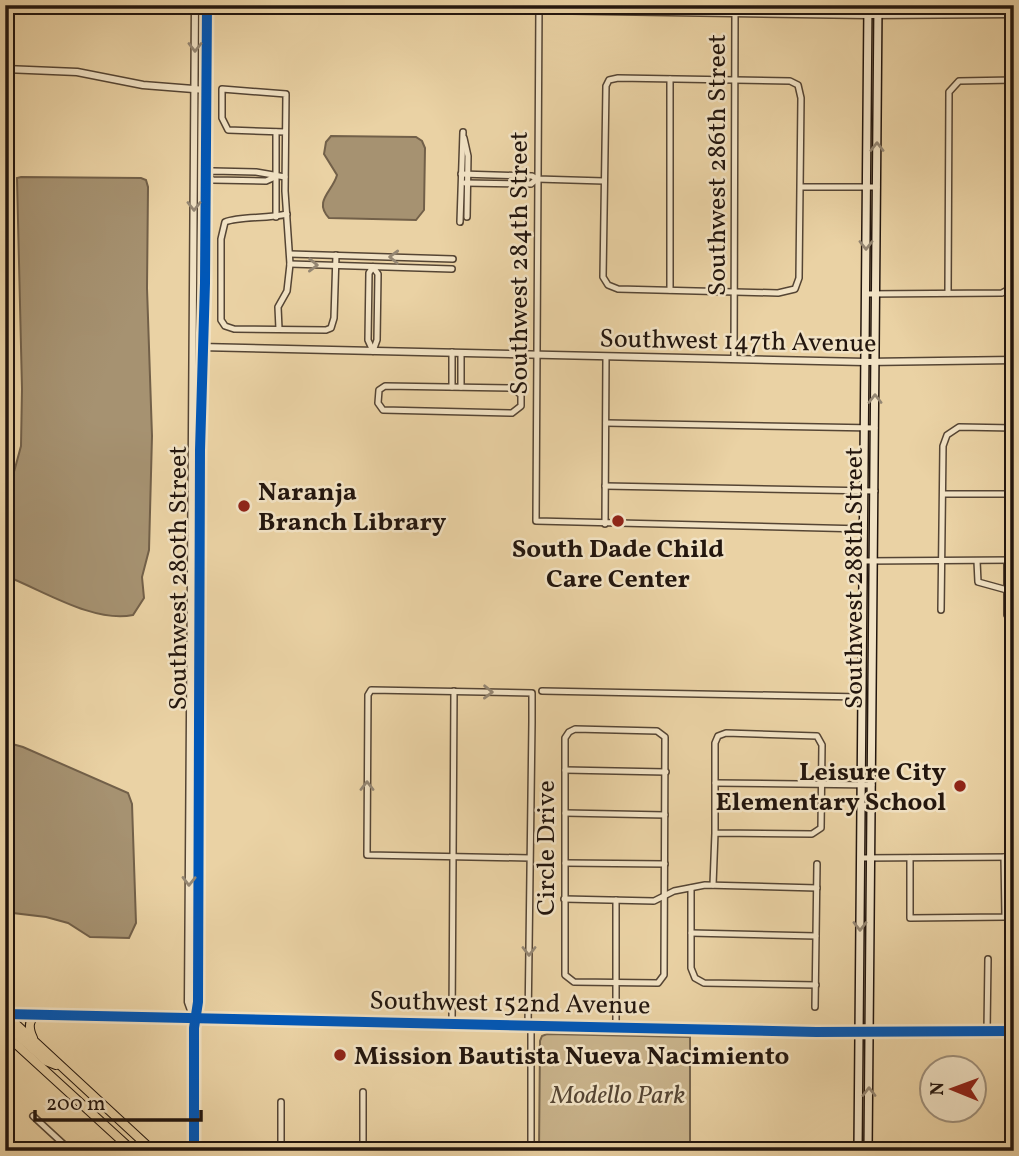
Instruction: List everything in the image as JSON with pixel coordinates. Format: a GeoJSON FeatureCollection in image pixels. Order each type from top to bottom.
{"type":"FeatureCollection","features":[{"type":"Feature","properties":{"kind":"highway"},"geometry":{"type":"LineString","coordinates":[[5,1014],[153,1151]]}},
{"type":"Feature","properties":{"kind":"highway"},"geometry":{"type":"LineString","coordinates":[[34,1041],[29,1023],[34,1016],[40,1014]]}},
{"type":"Feature","properties":{"kind":"highway"},"geometry":{"type":"LineString","coordinates":[[5,1024],[46,1061],[62,1067]]}},
{"type":"Feature","properties":{"kind":"highway"},"geometry":{"type":"LineString","coordinates":[[5,1034],[130,1150],[136,1146],[142,1151]]}},
{"type":"Feature","properties":{"kind":"main road","name":"Southwest 288th Street"},"geometry":{"type":"LineString","coordinates":[[858,1151],[868,5]]}},
{"type":"Feature","properties":{"kind":"main road","name":"Southwest 288th Street"},"geometry":{"type":"LineString","coordinates":[[869,1151],[878,5]]}},
{"type":"Feature","properties":{"kind":"main road"},"geometry":{"type":"LineString","coordinates":[[859,1127],[869,1127]]}},
{"type":"Feature","properties":{"kind":"street","name":"Southwest 280th Street"},"geometry":{"type":"LineString","coordinates":[[194,1018],[188,1002],[195,5]]}},
{"type":"Feature","properties":{"kind":"street"},"geometry":{"type":"LineString","coordinates":[[201,5],[605,8],[868,15],[1014,14]]}},
{"type":"Feature","properties":{"kind":"street","name":"Southwest 280th Street"},"geometry":{"type":"LineString","coordinates":[[194,1151],[194,1018],[198,1002],[207,5]]}},
{"type":"Feature","properties":{"kind":"street"},"geometry":{"type":"LineString","coordinates":[[946,5],[946,15]]}},
{"type":"Feature","properties":{"kind":"street"},"geometry":{"type":"LineString","coordinates":[[1009,5],[1014,14],[1014,31]]}},
{"type":"Feature","properties":{"kind":"street","name":"Southwest 284th Street"},"geometry":{"type":"LineString","coordinates":[[539,8],[536,522],[605,523]]}},
{"type":"Feature","properties":{"kind":"street","name":"Southwest 286th Street"},"geometry":{"type":"LineString","coordinates":[[734,359],[736,12]]}},
{"type":"Feature","properties":{"kind":"street"},"geometry":{"type":"LineString","coordinates":[[5,69],[77,72],[149,86],[206,90]]}},
{"type":"Feature","properties":{"kind":"street"},"geometry":{"type":"LineString","coordinates":[[618,78],[670,79],[790,81],[797,85],[801,98],[801,187],[799,278],[795,289],[778,293],[618,289],[608,285],[604,277],[606,86],[609,80],[618,78]]}},
{"type":"Feature","properties":{"kind":"street"},"geometry":{"type":"LineString","coordinates":[[670,79],[670,290]]}},
{"type":"Feature","properties":{"kind":"street"},"geometry":{"type":"LineString","coordinates":[[948,293],[949,92],[959,81],[1014,80]]}},
{"type":"Feature","properties":{"kind":"street"},"geometry":{"type":"LineString","coordinates":[[279,329],[278,307],[287,291],[290,264],[285,177],[286,94],[222,89],[222,118],[228,130],[285,132]]}},
{"type":"Feature","properties":{"kind":"street"},"geometry":{"type":"LineString","coordinates":[[276,132],[276,217]]}},
{"type":"Feature","properties":{"kind":"street"},"geometry":{"type":"LineString","coordinates":[[460,222],[463,132],[468,156],[467,217]]}},
{"type":"Feature","properties":{"kind":"street"},"geometry":{"type":"LineString","coordinates":[[194,175],[205,176],[213,171],[265,172],[275,177],[285,177]]}},
{"type":"Feature","properties":{"kind":"street"},"geometry":{"type":"LineString","coordinates":[[461,174],[533,176],[537,180]]}},
{"type":"Feature","properties":{"kind":"street"},"geometry":{"type":"LineString","coordinates":[[460,183],[604,181]]}},
{"type":"Feature","properties":{"kind":"street"},"geometry":{"type":"LineString","coordinates":[[801,187],[877,187]]}},
{"type":"Feature","properties":{"kind":"street"},"geometry":{"type":"LineString","coordinates":[[287,214],[231,219],[225,222],[221,239],[221,320],[225,326],[234,329],[331,328],[334,318],[336,256]]}},
{"type":"Feature","properties":{"kind":"street"},"geometry":{"type":"LineString","coordinates":[[866,294],[1002,293],[1011,288],[1014,281],[1014,253]]}},
{"type":"Feature","properties":{"kind":"street"},"geometry":{"type":"LineString","coordinates":[[290,254],[453,258]]}},
{"type":"Feature","properties":{"kind":"street"},"geometry":{"type":"LineString","coordinates":[[373,351],[368,340],[369,274],[374,256]]}},
{"type":"Feature","properties":{"kind":"street"},"geometry":{"type":"LineString","coordinates":[[290,264],[452,269]]}},
{"type":"Feature","properties":{"kind":"street"},"geometry":{"type":"LineString","coordinates":[[194,295],[204,294]]}},
{"type":"Feature","properties":{"kind":"street","name":"Southwest 147th Avenue"},"geometry":{"type":"LineString","coordinates":[[194,347],[865,362],[1014,360]]}},
{"type":"Feature","properties":{"kind":"street"},"geometry":{"type":"LineString","coordinates":[[452,352],[452,387]]}},
{"type":"Feature","properties":{"kind":"street"},"geometry":{"type":"LineString","coordinates":[[461,353],[461,387]]}},
{"type":"Feature","properties":{"kind":"street"},"geometry":{"type":"LineString","coordinates":[[606,357],[605,523],[864,529]]}},
{"type":"Feature","properties":{"kind":"street"},"geometry":{"type":"LineString","coordinates":[[385,386],[452,387],[513,388],[521,395],[521,406],[512,413],[383,410],[378,403],[379,390],[385,386]]}},
{"type":"Feature","properties":{"kind":"street"},"geometry":{"type":"LineString","coordinates":[[5,387],[5,413]]}},
{"type":"Feature","properties":{"kind":"street"},"geometry":{"type":"LineString","coordinates":[[606,423],[875,428]]}},
{"type":"Feature","properties":{"kind":"street"},"geometry":{"type":"LineString","coordinates":[[941,610],[943,446],[947,435],[959,427],[1014,428]]}},
{"type":"Feature","properties":{"kind":"street"},"geometry":{"type":"LineString","coordinates":[[606,486],[874,491]]}},
{"type":"Feature","properties":{"kind":"street"},"geometry":{"type":"LineString","coordinates":[[943,494],[1014,494]]}},
{"type":"Feature","properties":{"kind":"street"},"geometry":{"type":"LineString","coordinates":[[864,561],[1010,560],[1007,615],[1014,625]]}},
{"type":"Feature","properties":{"kind":"street"},"geometry":{"type":"LineString","coordinates":[[977,561],[978,582],[1007,590]]}},
{"type":"Feature","properties":{"kind":"street"},"geometry":{"type":"LineString","coordinates":[[192,574],[200,574]]}},
{"type":"Feature","properties":{"kind":"street"},"geometry":{"type":"LineString","coordinates":[[191,626],[200,625]]}},
{"type":"Feature","properties":{"kind":"street"},"geometry":{"type":"LineString","coordinates":[[191,690],[200,689]]}},
{"type":"Feature","properties":{"kind":"street"},"geometry":{"type":"LineString","coordinates":[[530,858],[367,855],[368,695],[371,690],[532,693],[531,1151]]}},
{"type":"Feature","properties":{"kind":"street"},"geometry":{"type":"LineString","coordinates":[[452,1024],[454,691]]}},
{"type":"Feature","properties":{"kind":"street"},"geometry":{"type":"LineString","coordinates":[[542,691],[862,697]]}},
{"type":"Feature","properties":{"kind":"street","name":"Circle Drive"},"geometry":{"type":"LineString","coordinates":[[571,730],[657,731],[666,737],[663,978],[655,984],[574,982],[565,975],[565,770],[565,738],[571,730]]}},
{"type":"Feature","properties":{"kind":"street"},"geometry":{"type":"LineString","coordinates":[[713,885],[715,743],[718,736],[726,733],[817,736],[822,744],[821,828],[811,834],[715,833]]}},
{"type":"Feature","properties":{"kind":"street"},"geometry":{"type":"LineString","coordinates":[[191,761],[199,761]]}},
{"type":"Feature","properties":{"kind":"street"},"geometry":{"type":"LineString","coordinates":[[565,770],[666,772]]}},
{"type":"Feature","properties":{"kind":"street"},"geometry":{"type":"LineString","coordinates":[[715,783],[872,785]]}},
{"type":"Feature","properties":{"kind":"street"},"geometry":{"type":"LineString","coordinates":[[565,813],[665,816]]}},
{"type":"Feature","properties":{"kind":"street"},"geometry":{"type":"LineString","coordinates":[[190,852],[199,852]]}},
{"type":"Feature","properties":{"kind":"street"},"geometry":{"type":"LineString","coordinates":[[910,858],[910,918],[1004,917],[1004,857]]}},
{"type":"Feature","properties":{"kind":"street"},"geometry":{"type":"LineString","coordinates":[[861,858],[1014,857]]}},
{"type":"Feature","properties":{"kind":"street"},"geometry":{"type":"LineString","coordinates":[[565,863],[665,864]]}},
{"type":"Feature","properties":{"kind":"street"},"geometry":{"type":"LineString","coordinates":[[815,1007],[817,864]]}},
{"type":"Feature","properties":{"kind":"street"},"geometry":{"type":"LineString","coordinates":[[564,899],[654,901],[674,891],[713,885],[817,888]]}},
{"type":"Feature","properties":{"kind":"street"},"geometry":{"type":"LineString","coordinates":[[691,888],[691,968],[692,974],[700,981],[816,985]]}},
{"type":"Feature","properties":{"kind":"street"},"geometry":{"type":"LineString","coordinates":[[616,900],[616,1027]]}},
{"type":"Feature","properties":{"kind":"street"},"geometry":{"type":"LineString","coordinates":[[189,907],[198,907]]}},
{"type":"Feature","properties":{"kind":"street"},"geometry":{"type":"LineString","coordinates":[[691,933],[816,936]]}},
{"type":"Feature","properties":{"kind":"street"},"geometry":{"type":"LineString","coordinates":[[189,956],[198,956]]}},
{"type":"Feature","properties":{"kind":"street"},"geometry":{"type":"LineString","coordinates":[[987,1031],[988,959]]}},
{"type":"Feature","properties":{"kind":"street","name":"Southwest 152nd Avenue"},"geometry":{"type":"LineString","coordinates":[[5,1014],[859,1032],[1014,1031]]}},
{"type":"Feature","properties":{"kind":"street"},"geometry":{"type":"LineString","coordinates":[[363,1092],[363,1151]]}},
{"type":"Feature","properties":{"kind":"street"},"geometry":{"type":"LineString","coordinates":[[281,1102],[281,1151]]}},
{"type":"Feature","properties":{"kind":"street"},"geometry":{"type":"LineString","coordinates":[[33,1116],[71,1151]]}},
{"type":"Feature","properties":{"kind":"green space","name":"Modello Park"},"geometry":{"type":"Polygon","coordinates":[[[542,1036],[690,1037],[690,1151],[539,1151],[540,1041],[542,1036]]]}},
{"type":"Feature","properties":{"kind":"shaded area"},"geometry":{"type":"Polygon","coordinates":[[[331,136],[416,137],[422,141],[425,148],[424,210],[416,220],[329,218],[323,201],[337,175],[324,154],[326,142],[331,136]]]}},
{"type":"Feature","properties":{"kind":"shaded area"},"geometry":{"type":"Polygon","coordinates":[[[17,178],[141,178],[146,180],[148,187],[147,288],[152,436],[149,550],[142,577],[144,598],[133,615],[103,615],[88,611],[13,579],[5,572],[5,505],[21,446],[17,178]]]}},
{"type":"Feature","properties":{"kind":"shaded area"},"geometry":{"type":"Polygon","coordinates":[[[5,742],[23,747],[128,793],[132,804],[136,923],[129,938],[90,937],[68,923],[46,917],[5,912],[5,742]]]}},
{"type":"Feature","properties":{"kind":"cycle path"},"geometry":{"type":"LineString","coordinates":[[194,1151],[194,1028],[198,1002],[200,450],[205,283],[207,5]]}},
{"type":"Feature","properties":{"kind":"cycle path"},"geometry":{"type":"LineString","coordinates":[[5,1014],[816,1032],[1014,1031]]}},
{"type":"Feature","properties":{"kind":"place","name":"Naranja Branch Library"},"geometry":{"type":"Point","coordinates":[244,506]}},
{"type":"Feature","properties":{"kind":"place","name":"South Dade Child Care Center"},"geometry":{"type":"Point","coordinates":[618,521]}},
{"type":"Feature","properties":{"kind":"place","name":"Leisure City Elementary School"},"geometry":{"type":"Point","coordinates":[960,786]}},
{"type":"Feature","properties":{"kind":"place","name":"Mission Bautista Nueva Nacimiento"},"geometry":{"type":"Point","coordinates":[340,1055]}}]}
